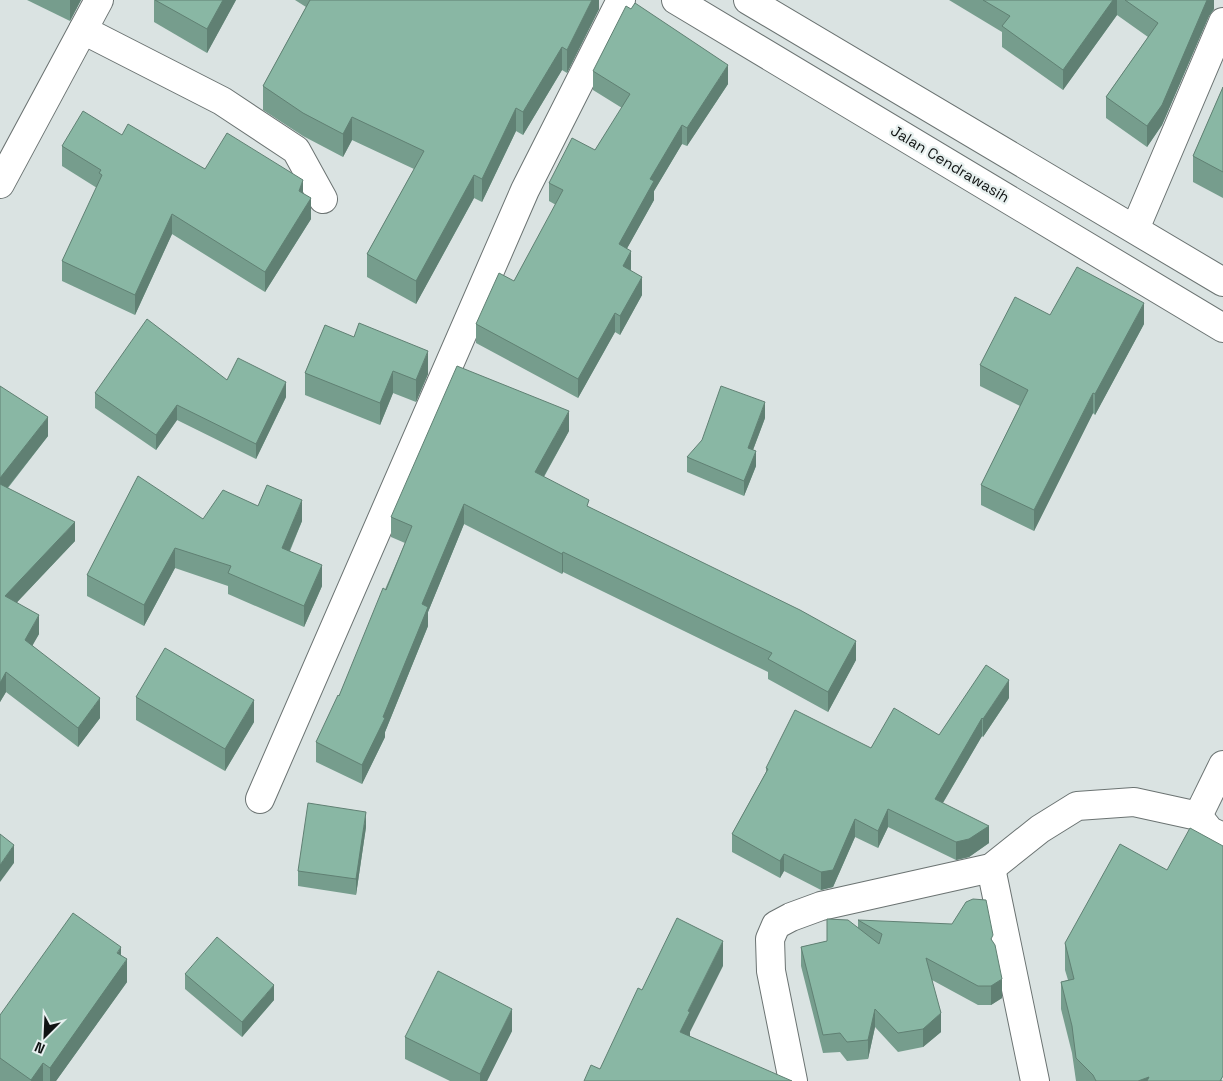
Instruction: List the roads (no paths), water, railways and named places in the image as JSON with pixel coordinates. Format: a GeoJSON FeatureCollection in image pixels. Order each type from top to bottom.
{"type":"FeatureCollection","features":[{"type":"Feature","properties":{"kind":"street"},"geometry":{"type":"LineString","coordinates":[[0,184],[99,0]]}},
{"type":"Feature","properties":{"kind":"street"},"geometry":{"type":"LineString","coordinates":[[260,799],[525,190],[621,0]]}},
{"type":"Feature","properties":{"kind":"street","name":"Jalan Cendrawasih"},"geometry":{"type":"LineString","coordinates":[[676,0],[1223,328]]}},
{"type":"Feature","properties":{"kind":"street"},"geometry":{"type":"LineString","coordinates":[[748,0],[1223,282]]}},
{"type":"Feature","properties":{"kind":"street"},"geometry":{"type":"LineString","coordinates":[[1135,229],[1223,22]]}},
{"type":"Feature","properties":{"kind":"street"},"geometry":{"type":"LineString","coordinates":[[83,30],[222,100],[296,150],[323,198]]}},
{"type":"Feature","properties":{"kind":"street"},"geometry":{"type":"LineString","coordinates":[[1198,816],[1223,765]]}},
{"type":"Feature","properties":{"kind":"street"},"geometry":{"type":"LineString","coordinates":[[793,1081],[771,971],[770,939],[776,925],[791,917],[821,906],[991,868],[1040,829],[1078,806],[1134,802],[1198,816],[1210,831],[1223,837]]}},
{"type":"Feature","properties":{"kind":"street"},"geometry":{"type":"LineString","coordinates":[[991,868],[1035,1081]]}}]}
